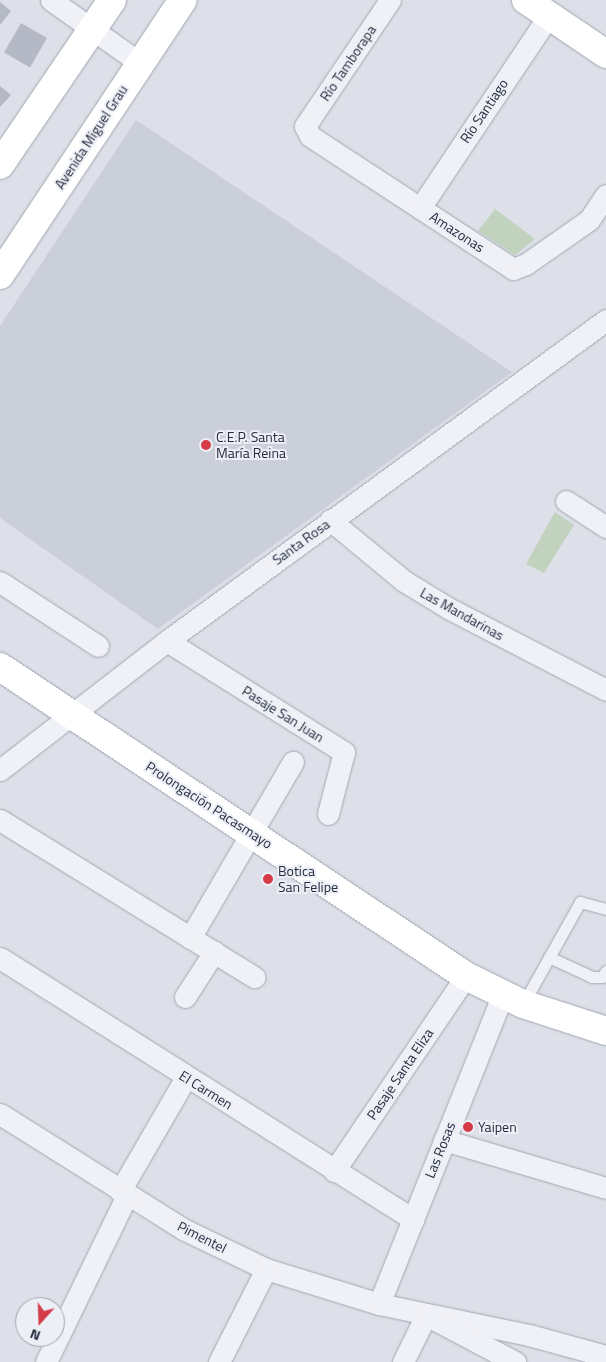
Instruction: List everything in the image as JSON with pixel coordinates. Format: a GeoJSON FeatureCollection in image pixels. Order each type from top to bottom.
{"type":"FeatureCollection","features":[{"type":"Feature","properties":{"kind":"street"},"geometry":{"type":"LineString","coordinates":[[51,0],[140,63]]}},
{"type":"Feature","properties":{"kind":"street"},"geometry":{"type":"LineString","coordinates":[[0,165],[112,0]]}},
{"type":"Feature","properties":{"kind":"street","name":"Avenida Miguel Grau"},"geometry":{"type":"LineString","coordinates":[[0,275],[183,0]]}},
{"type":"Feature","properties":{"kind":"street","name":"Río Tamborapa"},"geometry":{"type":"LineString","coordinates":[[305,126],[390,0]]}},
{"type":"Feature","properties":{"kind":"street"},"geometry":{"type":"LineString","coordinates":[[526,0],[606,54]]}},
{"type":"Feature","properties":{"kind":"street","name":"Río Santiago"},"geometry":{"type":"LineString","coordinates":[[420,208],[549,15]]}},
{"type":"Feature","properties":{"kind":"street","name":"Amazonas"},"geometry":{"type":"LineString","coordinates":[[305,126],[310,136],[513,269],[526,264],[589,220],[606,195]]}},
{"type":"Feature","properties":{"kind":"street","name":"Santa Rosa"},"geometry":{"type":"LineString","coordinates":[[0,770],[167,641],[606,320]]}},
{"type":"Feature","properties":{"kind":"street"},"geometry":{"type":"LineString","coordinates":[[566,502],[606,527]]}},
{"type":"Feature","properties":{"kind":"street","name":"Las Mandarinas"},"geometry":{"type":"LineString","coordinates":[[330,520],[396,575],[448,608],[606,690]]}},
{"type":"Feature","properties":{"kind":"street"},"geometry":{"type":"LineString","coordinates":[[0,582],[98,646]]}},
{"type":"Feature","properties":{"kind":"street","name":"Pasaje San Juan"},"geometry":{"type":"LineString","coordinates":[[167,641],[344,752],[328,814]]}},
{"type":"Feature","properties":{"kind":"street","name":"Prolongación Pacasmayo"},"geometry":{"type":"LineString","coordinates":[[0,667],[466,976],[512,1000],[606,1031]]}},
{"type":"Feature","properties":{"kind":"street"},"geometry":{"type":"LineString","coordinates":[[190,938],[293,762]]}},
{"type":"Feature","properties":{"kind":"street"},"geometry":{"type":"LineString","coordinates":[[0,820],[254,977]]}},
{"type":"Feature","properties":{"kind":"street"},"geometry":{"type":"LineString","coordinates":[[185,997],[214,952]]}},
{"type":"Feature","properties":{"kind":"street","name":"El Carmen"},"geometry":{"type":"LineString","coordinates":[[0,958],[334,1171],[413,1219]]}},
{"type":"Feature","properties":{"kind":"street","name":"Pasaje Santa Eliza"},"geometry":{"type":"LineString","coordinates":[[334,1171],[466,976]]}},
{"type":"Feature","properties":{"kind":"street","name":"Las Rosas"},"geometry":{"type":"LineString","coordinates":[[379,1304],[444,1140],[512,1000]]}},
{"type":"Feature","properties":{"kind":"street"},"geometry":{"type":"LineString","coordinates":[[46,1362],[124,1193],[186,1077]]}},
{"type":"Feature","properties":{"kind":"street","name":"Pimentel"},"geometry":{"type":"LineString","coordinates":[[0,1114],[184,1229],[266,1269],[379,1304],[529,1335],[606,1356]]}},
{"type":"Feature","properties":{"kind":"street"},"geometry":{"type":"LineString","coordinates":[[444,1140],[606,1188]]}},
{"type":"Feature","properties":{"kind":"street"},"geometry":{"type":"LineString","coordinates":[[219,1362],[266,1269]]}},
{"type":"Feature","properties":{"kind":"street"},"geometry":{"type":"LineString","coordinates":[[402,1362],[426,1315]]}},
{"type":"Feature","properties":{"kind":"street","name":"Pimentel"},"geometry":{"type":"LineString","coordinates":[[426,1315],[515,1362]]}},
{"type":"Feature","properties":{"kind":"lane"},"geometry":{"type":"LineString","coordinates":[[512,1000],[549,957],[580,902],[606,909]]}},
{"type":"Feature","properties":{"kind":"lane"},"geometry":{"type":"LineString","coordinates":[[549,957],[592,977],[602,978],[606,971]]}},
{"type":"Feature","properties":{"kind":"shaded area","name":"C.E.P. Santa María Reina"},"geometry":{"type":"Polygon","coordinates":[[[136,120],[512,372],[158,629],[0,518],[0,326],[136,120]]]}},
{"type":"Feature","properties":{"kind":"green space"},"geometry":{"type":"Polygon","coordinates":[[[495,209],[535,239],[515,255],[478,231],[495,209]]]}},
{"type":"Feature","properties":{"kind":"green space"},"geometry":{"type":"Polygon","coordinates":[[[555,512],[574,525],[544,573],[526,564],[555,512]]]}},
{"type":"Feature","properties":{"kind":"building"},"geometry":{"type":"Polygon","coordinates":[[[0,2],[11,11],[0,25],[0,2]]]}},
{"type":"Feature","properties":{"kind":"building"},"geometry":{"type":"Polygon","coordinates":[[[21,23],[47,38],[30,67],[4,52],[21,23]]]}},
{"type":"Feature","properties":{"kind":"building"},"geometry":{"type":"Polygon","coordinates":[[[0,86],[11,95],[0,107],[0,86]]]}},
{"type":"Feature","properties":{"kind":"place","name":"C.E.P. Santa María Reina"},"geometry":{"type":"Point","coordinates":[206,445]}},
{"type":"Feature","properties":{"kind":"place","name":"Botica San Felipe"},"geometry":{"type":"Point","coordinates":[268,879]}},
{"type":"Feature","properties":{"kind":"place","name":"Yaipen"},"geometry":{"type":"Point","coordinates":[468,1127]}}]}
